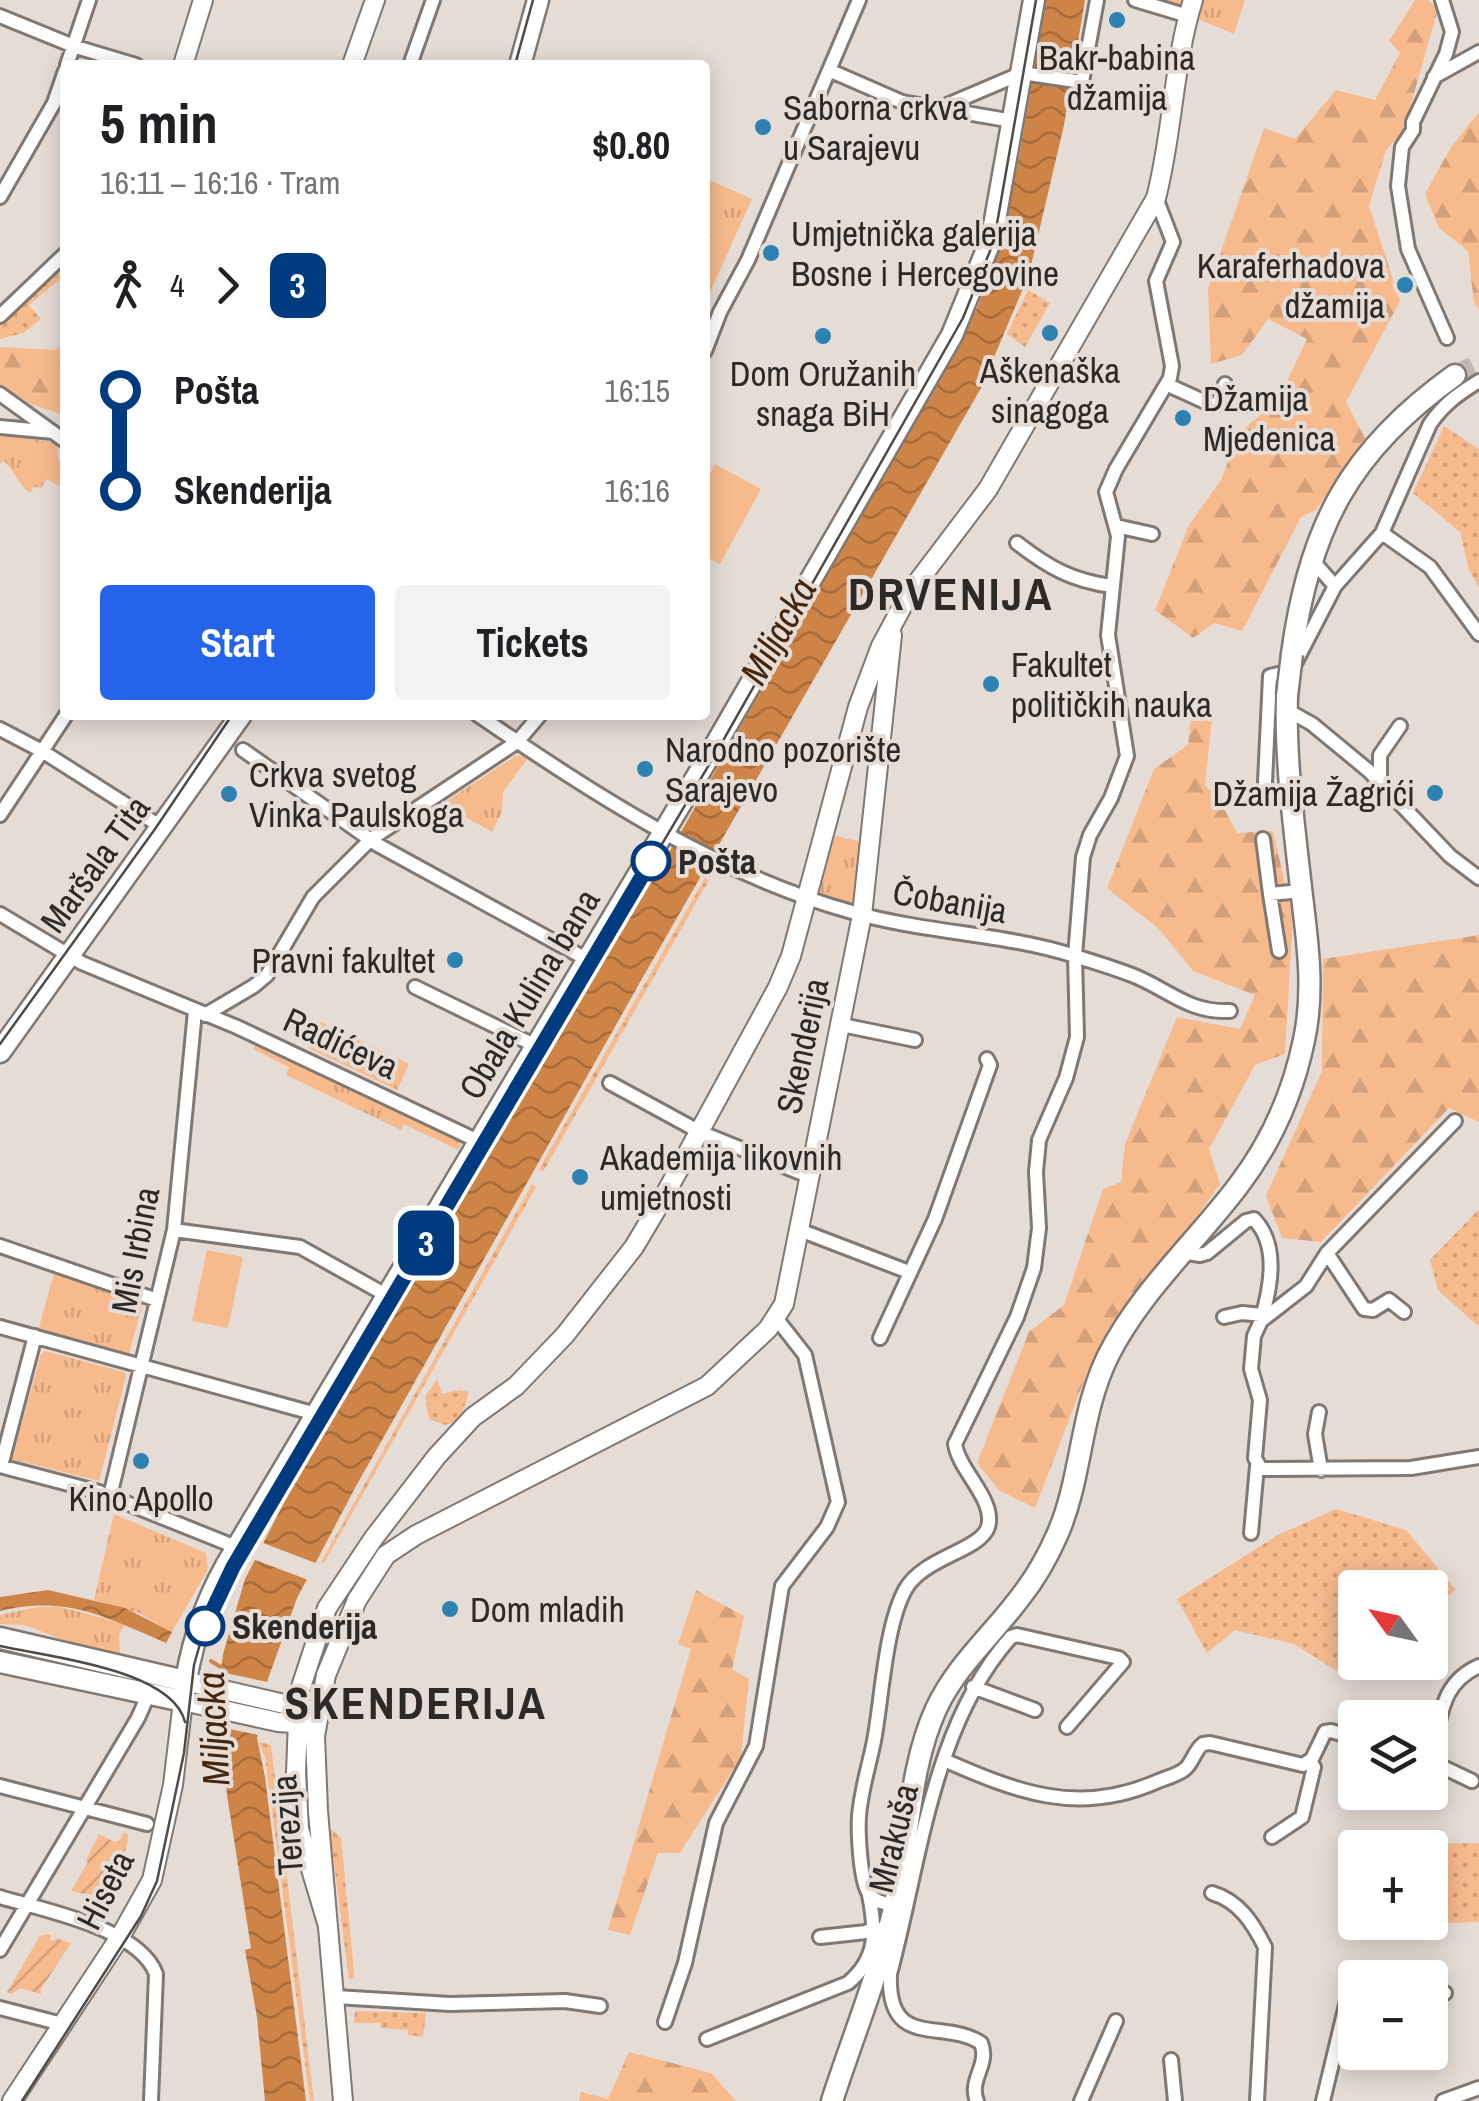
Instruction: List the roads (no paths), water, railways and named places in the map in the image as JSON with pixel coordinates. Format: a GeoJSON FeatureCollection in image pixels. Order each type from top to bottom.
{"type":"FeatureCollection","features":[{"type":"Feature","properties":{"kind":"main road"},"geometry":{"type":"LineString","coordinates":[[184,60],[203,0]]}},
{"type":"Feature","properties":{"kind":"main road"},"geometry":{"type":"LineString","coordinates":[[354,60],[375,0]]}},
{"type":"Feature","properties":{"kind":"main road","name":"Obala Kulina bana"},"geometry":{"type":"LineString","coordinates":[[184,1692],[198,1626],[236,1547],[588,960],[669,835],[952,335],[992,238],[1013,122],[1027,73],[1034,0]]}},
{"type":"Feature","properties":{"kind":"main road"},"geometry":{"type":"LineString","coordinates":[[521,60],[532,2]]}},
{"type":"Feature","properties":{"kind":"main road","name":"Terezija"},"geometry":{"type":"LineString","coordinates":[[328,1926],[299,1830],[297,1715],[310,1653],[328,1608],[390,1515],[457,1431],[516,1386],[591,1303],[640,1238],[700,1132],[778,987],[809,898],[858,706],[892,624],[910,592],[988,489],[1156,198],[1191,8]]}},
{"type":"Feature","properties":{"kind":"main road"},"geometry":{"type":"LineString","coordinates":[[832,2101],[888,1956],[924,1742],[936,1709],[974,1650],[1022,1595],[1060,1529],[1090,1398],[1127,1322],[1248,1172],[1289,1092],[1305,1036],[1310,959],[1287,703],[1299,603],[1338,498],[1362,460],[1400,417],[1455,375]]}},
{"type":"Feature","properties":{"kind":"main road","name":"Skenderija"},"geometry":{"type":"LineString","coordinates":[[318,1719],[334,1651],[369,1576],[386,1555],[416,1535],[707,1386],[720,1378],[776,1318],[789,1283],[862,915],[892,624]]}},
{"type":"Feature","properties":{"kind":"main road","name":"Maršala Tita"},"geometry":{"type":"LineString","coordinates":[[0,1052],[238,720]]}},
{"type":"Feature","properties":{"kind":"main road"},"geometry":{"type":"LineString","coordinates":[[390,1515],[408,1522],[416,1535]]}},
{"type":"Feature","properties":{"kind":"main road"},"geometry":{"type":"LineString","coordinates":[[0,1638],[184,1692],[208,1707],[276,1721],[297,1715]]}},
{"type":"Feature","properties":{"kind":"main road"},"geometry":{"type":"LineString","coordinates":[[0,1662],[149,1693],[160,1685],[184,1692],[210,1686],[277,1701],[297,1715],[318,1719]]}},
{"type":"Feature","properties":{"kind":"main road","name":"Hiseta"},"geometry":{"type":"LineString","coordinates":[[12,2101],[144,1898],[157,1867],[173,1785],[184,1692]]}},
{"type":"Feature","properties":{"kind":"main road","name":"Terezija"},"geometry":{"type":"LineString","coordinates":[[318,1719],[314,1758],[342,2101]]}},
{"type":"Feature","properties":{"kind":"street"},"geometry":{"type":"LineString","coordinates":[[69,60],[89,0]]}},
{"type":"Feature","properties":{"kind":"street"},"geometry":{"type":"LineString","coordinates":[[412,60],[433,0]]}},
{"type":"Feature","properties":{"kind":"street"},"geometry":{"type":"LineString","coordinates":[[710,339],[748,260],[859,0]]}},
{"type":"Feature","properties":{"kind":"street"},"geometry":{"type":"LineString","coordinates":[[940,108],[1027,73],[1076,81],[1098,0]]}},
{"type":"Feature","properties":{"kind":"street"},"geometry":{"type":"LineString","coordinates":[[1135,0],[1191,8]]}},
{"type":"Feature","properties":{"kind":"street"},"geometry":{"type":"LineString","coordinates":[[1442,0],[1452,32],[1413,130],[1402,146],[1398,186],[1408,249],[1447,338]]}},
{"type":"Feature","properties":{"kind":"street"},"geometry":{"type":"LineString","coordinates":[[0,16],[120,60]]}},
{"type":"Feature","properties":{"kind":"street"},"geometry":{"type":"LineString","coordinates":[[1432,78],[1479,52]]}},
{"type":"Feature","properties":{"kind":"street"},"geometry":{"type":"LineString","coordinates":[[831,71],[902,102],[1013,122]]}},
{"type":"Feature","properties":{"kind":"street"},"geometry":{"type":"LineString","coordinates":[[0,196],[54,103],[60,86]]}},
{"type":"Feature","properties":{"kind":"street"},"geometry":{"type":"LineString","coordinates":[[707,2039],[848,1983],[869,1956],[875,1926],[858,1819],[904,1592],[931,1563],[972,1545],[985,1534],[990,1522],[985,1502],[962,1466],[955,1444],[1017,1317],[1034,1268],[1039,1228],[1039,1140],[1066,1078],[1076,1037],[1074,956],[1083,856],[1127,756],[1108,635],[1116,526],[1108,502],[1108,484],[1168,385],[1172,366],[1156,281],[1173,242],[1156,198]]}},
{"type":"Feature","properties":{"kind":"street"},"geometry":{"type":"LineString","coordinates":[[0,316],[60,259]]}},
{"type":"Feature","properties":{"kind":"street"},"geometry":{"type":"LineString","coordinates":[[1265,782],[1270,676],[1291,671],[1335,586],[1382,533],[1430,424],[1451,398],[1479,381]]}},
{"type":"Feature","properties":{"kind":"street"},"geometry":{"type":"LineString","coordinates":[[1168,385],[1212,405],[1218,404],[1225,384]]}},
{"type":"Feature","properties":{"kind":"street"},"geometry":{"type":"LineString","coordinates":[[0,394],[60,434]]}},
{"type":"Feature","properties":{"kind":"street"},"geometry":{"type":"LineString","coordinates":[[0,426],[60,435]]}},
{"type":"Feature","properties":{"kind":"street"},"geometry":{"type":"LineString","coordinates":[[1116,526],[1152,534]]}},
{"type":"Feature","properties":{"kind":"street"},"geometry":{"type":"LineString","coordinates":[[1382,533],[1430,567],[1479,634]]}},
{"type":"Feature","properties":{"kind":"street"},"geometry":{"type":"LineString","coordinates":[[1018,542],[1052,570],[1084,582],[1112,586]]}},
{"type":"Feature","properties":{"kind":"street"},"geometry":{"type":"LineString","coordinates":[[1312,560],[1335,586]]}},
{"type":"Feature","properties":{"kind":"street"},"geometry":{"type":"LineString","coordinates":[[1299,603],[1322,611]]}},
{"type":"Feature","properties":{"kind":"street"},"geometry":{"type":"LineString","coordinates":[[1287,703],[1380,780],[1450,856],[1479,878]]}},
{"type":"Feature","properties":{"kind":"street"},"geometry":{"type":"LineString","coordinates":[[0,815],[63,720]]}},
{"type":"Feature","properties":{"kind":"street","name":"Čobanija"},"geometry":{"type":"LineString","coordinates":[[485,720],[718,862],[809,898],[862,915],[1074,956],[1130,974],[1209,1012],[1230,1010]]}},
{"type":"Feature","properties":{"kind":"street"},"geometry":{"type":"LineString","coordinates":[[200,1013],[254,986],[267,975],[313,897],[371,839],[518,742],[536,720]]}},
{"type":"Feature","properties":{"kind":"street"},"geometry":{"type":"LineString","coordinates":[[1380,780],[1380,756],[1400,726]]}},
{"type":"Feature","properties":{"kind":"street"},"geometry":{"type":"LineString","coordinates":[[0,729],[163,828]]}},
{"type":"Feature","properties":{"kind":"street"},"geometry":{"type":"LineString","coordinates":[[242,750],[371,839],[440,881],[588,960]]}},
{"type":"Feature","properties":{"kind":"street"},"geometry":{"type":"LineString","coordinates":[[1264,839],[1279,951]]}},
{"type":"Feature","properties":{"kind":"street"},"geometry":{"type":"LineString","coordinates":[[1270,894],[1301,891]]}},
{"type":"Feature","properties":{"kind":"street","name":"Radićeva"},"geometry":{"type":"LineString","coordinates":[[0,914],[68,956],[478,1141]]}},
{"type":"Feature","properties":{"kind":"street"},"geometry":{"type":"LineString","coordinates":[[415,987],[536,1046]]}},
{"type":"Feature","properties":{"kind":"street","name":"Mis Irbina"},"geometry":{"type":"LineString","coordinates":[[110,1496],[174,1230],[200,1013]]}},
{"type":"Feature","properties":{"kind":"street"},"geometry":{"type":"LineString","coordinates":[[842,1025],[915,1040]]}},
{"type":"Feature","properties":{"kind":"street"},"geometry":{"type":"LineString","coordinates":[[880,1338],[936,1220],[990,1064],[987,1059]]}},
{"type":"Feature","properties":{"kind":"street"},"geometry":{"type":"LineString","coordinates":[[610,1083],[700,1132],[808,1176]]}},
{"type":"Feature","properties":{"kind":"street"},"geometry":{"type":"LineString","coordinates":[[1262,1318],[1306,1286],[1327,1253],[1455,1121]]}},
{"type":"Feature","properties":{"kind":"street"},"geometry":{"type":"LineString","coordinates":[[1182,1252],[1200,1256],[1207,1253],[1246,1221],[1254,1219],[1262,1228],[1269,1253],[1271,1278],[1254,1336],[1250,1368],[1260,1400],[1251,1534]]}},
{"type":"Feature","properties":{"kind":"street"},"geometry":{"type":"LineString","coordinates":[[797,1229],[909,1272]]}},
{"type":"Feature","properties":{"kind":"street"},"geometry":{"type":"LineString","coordinates":[[174,1230],[300,1247],[386,1295]]}},
{"type":"Feature","properties":{"kind":"street"},"geometry":{"type":"LineString","coordinates":[[0,1246],[157,1300]]}},
{"type":"Feature","properties":{"kind":"street"},"geometry":{"type":"LineString","coordinates":[[1327,1253],[1364,1309],[1372,1310],[1389,1300],[1404,1312]]}},
{"type":"Feature","properties":{"kind":"street"},"geometry":{"type":"LineString","coordinates":[[1224,1317],[1242,1313],[1262,1318]]}},
{"type":"Feature","properties":{"kind":"street"},"geometry":{"type":"LineString","coordinates":[[665,2022],[690,1943],[716,1823],[756,1746],[780,1592],[784,1580],[834,1515],[838,1502],[805,1355],[776,1318]]}},
{"type":"Feature","properties":{"kind":"street"},"geometry":{"type":"LineString","coordinates":[[0,1326],[316,1414]]}},
{"type":"Feature","properties":{"kind":"street"},"geometry":{"type":"LineString","coordinates":[[36,1336],[0,1466],[110,1496],[236,1547]]}},
{"type":"Feature","properties":{"kind":"street"},"geometry":{"type":"LineString","coordinates":[[1319,1412],[1315,1434],[1321,1470]]}},
{"type":"Feature","properties":{"kind":"street"},"geometry":{"type":"LineString","coordinates":[[1257,1466],[1268,1470],[1411,1468],[1479,1456]]}},
{"type":"Feature","properties":{"kind":"street"},"geometry":{"type":"LineString","coordinates":[[944,1760],[973,1687],[1014,1636],[1120,1658],[1123,1662],[1067,1727]]}},
{"type":"Feature","properties":{"kind":"street"},"geometry":{"type":"LineString","coordinates":[[1446,1700],[1449,1688],[1461,1674],[1479,1666]]}},
{"type":"Feature","properties":{"kind":"street"},"geometry":{"type":"LineString","coordinates":[[973,1687],[1034,1710]]}},
{"type":"Feature","properties":{"kind":"street"},"geometry":{"type":"LineString","coordinates":[[0,1950],[149,1693]]}},
{"type":"Feature","properties":{"kind":"street"},"geometry":{"type":"LineString","coordinates":[[936,1709],[957,1720]]}},
{"type":"Feature","properties":{"kind":"street"},"geometry":{"type":"LineString","coordinates":[[1272,1837],[1302,1817],[1314,1767],[1310,1762],[1325,1732],[1338,1733]]}},
{"type":"Feature","properties":{"kind":"street","name":"Mrakuša"},"geometry":{"type":"LineString","coordinates":[[977,2101],[974,2086],[985,2055],[981,2043],[969,2036],[924,2030],[900,2016],[890,1986],[888,1956],[944,1760],[1012,1789],[1088,1799],[1129,1794],[1183,1770],[1196,1749],[1210,1742],[1292,1764],[1310,1762]]}},
{"type":"Feature","properties":{"kind":"street"},"geometry":{"type":"LineString","coordinates":[[1448,1769],[1472,1782]]}},
{"type":"Feature","properties":{"kind":"street"},"geometry":{"type":"LineString","coordinates":[[0,1786],[147,1824]]}},
{"type":"Feature","properties":{"kind":"street"},"geometry":{"type":"LineString","coordinates":[[868,1893],[878,1902],[894,1905]]}},
{"type":"Feature","properties":{"kind":"street"},"geometry":{"type":"LineString","coordinates":[[1212,1893],[1227,1897],[1240,1909],[1265,1947],[1257,2101]]}},
{"type":"Feature","properties":{"kind":"street"},"geometry":{"type":"LineString","coordinates":[[0,1898],[120,1937],[143,1954],[156,1974],[151,2101]]}},
{"type":"Feature","properties":{"kind":"street"},"geometry":{"type":"LineString","coordinates":[[820,1938],[866,1932],[875,1926]]}},
{"type":"Feature","properties":{"kind":"street"},"geometry":{"type":"LineString","coordinates":[[336,1996],[450,2004],[565,2001],[600,2006]]}},
{"type":"Feature","properties":{"kind":"street"},"geometry":{"type":"LineString","coordinates":[[0,2008],[62,2024]]}},
{"type":"Feature","properties":{"kind":"street"},"geometry":{"type":"LineString","coordinates":[[1082,2101],[1116,2021]]}},
{"type":"Feature","properties":{"kind":"street"},"geometry":{"type":"LineString","coordinates":[[1323,2101],[1338,2038]]}},
{"type":"Feature","properties":{"kind":"street"},"geometry":{"type":"LineString","coordinates":[[1171,2060],[1175,2101]]}},
{"type":"Feature","properties":{"kind":"street"},"geometry":{"type":"LineString","coordinates":[[1443,2101],[1479,2088]]}},
{"type":"Feature","properties":{"kind":"water","name":"Miljacka"},"geometry":{"type":"Polygon","coordinates":[[[1046,0],[1085,0],[1064,125],[1029,274],[981,388],[643,977],[297,1598],[268,1679],[257,1738],[306,2101],[265,2101],[257,2017],[245,1950],[251,1948],[227,1795],[218,1693],[223,1654],[245,1579],[297,1477],[677,839],[977,308],[1011,195],[1046,0]]]}},
{"type":"Feature","properties":{"kind":"water"},"geometry":{"type":"Polygon","coordinates":[[[48,1590],[125,1608],[172,1632],[166,1643],[104,1617],[66,1607],[0,1611],[0,1597],[48,1590]]]}},
{"type":"Feature","properties":{"kind":"waterway"},"geometry":{"type":"LineString","coordinates":[[211,1661],[224,1669]]}},
{"type":"Feature","properties":{"kind":"tunnel"},"geometry":{"type":"LineString","coordinates":[[1455,375],[1479,364]]}},
{"type":"Feature","properties":{"kind":"tram line"},"geometry":{"type":"LineString","coordinates":[[516,60],[533,0]]}},
{"type":"Feature","properties":{"kind":"tram line"},"geometry":{"type":"LineString","coordinates":[[22,2101],[141,1916],[157,1881],[184,1753],[194,1665],[205,1626],[233,1567],[716,753],[963,318],[994,241],[1036,0]]}},
{"type":"Feature","properties":{"kind":"tram line"},"geometry":{"type":"LineString","coordinates":[[0,1044],[229,720]]}},
{"type":"Feature","properties":{"kind":"tram line","name":"3"},"geometry":{"type":"LineString","coordinates":[[205,1626],[233,1567],[651,861]]}},
{"type":"Feature","properties":{"kind":"tram line"},"geometry":{"type":"LineString","coordinates":[[0,1646],[106,1668],[133,1678],[157,1689],[175,1704],[185,1722]]}},
{"type":"Feature","properties":{"kind":"place","name":"Bakr-babina džamija"},"geometry":{"type":"Point","coordinates":[1117,20]}},
{"type":"Feature","properties":{"kind":"place","name":"Saborna crkva u Sarajevu"},"geometry":{"type":"Point","coordinates":[763,127]}},
{"type":"Feature","properties":{"kind":"place","name":"Umjetnička galerija Bosne i Hercegovine"},"geometry":{"type":"Point","coordinates":[771,253]}},
{"type":"Feature","properties":{"kind":"place","name":"Karaferhadova džamija"},"geometry":{"type":"Point","coordinates":[1405,285]}},
{"type":"Feature","properties":{"kind":"place","name":"Aškenaška sinagoga"},"geometry":{"type":"Point","coordinates":[1050,333]}},
{"type":"Feature","properties":{"kind":"place","name":"Dom Oružanih snaga BiH"},"geometry":{"type":"Point","coordinates":[823,336]}},
{"type":"Feature","properties":{"kind":"place","name":"Džamija Mjedenica"},"geometry":{"type":"Point","coordinates":[1183,418]}},
{"type":"Feature","properties":{"kind":"place","name":"Fakultet političkih nauka"},"geometry":{"type":"Point","coordinates":[991,684]}},
{"type":"Feature","properties":{"kind":"place","name":"Narodno pozorište Sarajevo"},"geometry":{"type":"Point","coordinates":[645,769]}},
{"type":"Feature","properties":{"kind":"place","name":"Džamija Žagrići"},"geometry":{"type":"Point","coordinates":[1435,793]}},
{"type":"Feature","properties":{"kind":"place","name":"Crkva svetog Vinka Paulskoga"},"geometry":{"type":"Point","coordinates":[229,794]}},
{"type":"Feature","properties":{"kind":"place","name":"Pošta"},"geometry":{"type":"Point","coordinates":[651,861]}},
{"type":"Feature","properties":{"kind":"place","name":"Pravni fakultet"},"geometry":{"type":"Point","coordinates":[455,960]}},
{"type":"Feature","properties":{"kind":"place","name":"Akademija likovnih umjetnosti"},"geometry":{"type":"Point","coordinates":[580,1177]}},
{"type":"Feature","properties":{"kind":"place","name":"Kino Apollo"},"geometry":{"type":"Point","coordinates":[141,1461]}},
{"type":"Feature","properties":{"kind":"place","name":"Dom mladih"},"geometry":{"type":"Point","coordinates":[450,1609]}},
{"type":"Feature","properties":{"kind":"place","name":"Skenderija"},"geometry":{"type":"Point","coordinates":[205,1626]}},
{"type":"Feature","properties":{"kind":"district","name":"DRVENIJA"},"geometry":{"type":"Point","coordinates":[951,593]}},
{"type":"Feature","properties":{"kind":"district","name":"SKENDERIJA"},"geometry":{"type":"Point","coordinates":[416,1702]}}]}
